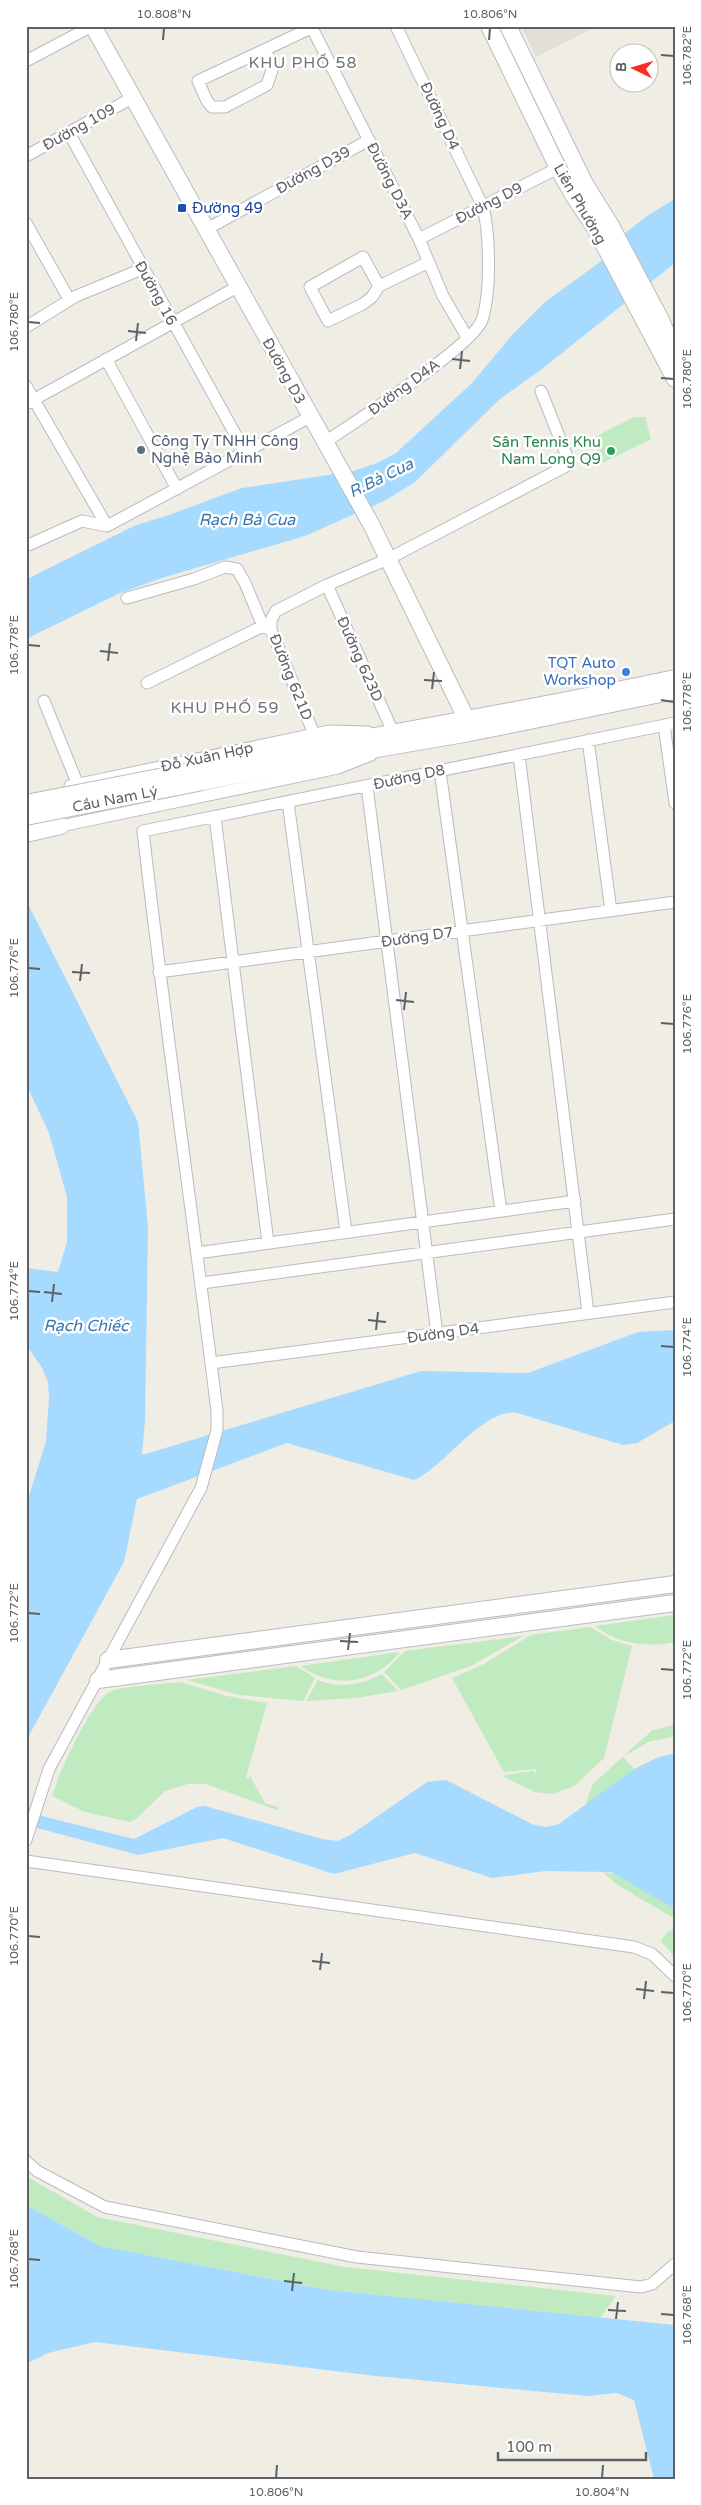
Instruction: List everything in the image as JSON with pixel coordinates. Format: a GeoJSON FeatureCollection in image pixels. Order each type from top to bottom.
{"type":"FeatureCollection","features":[{"type":"Feature","properties":{"kind":"street"},"geometry":{"type":"LineString","coordinates":[[26,62],[92,26]]}},
{"type":"Feature","properties":{"kind":"street","name":"Đường D3"},"geometry":{"type":"LineString","coordinates":[[92,26],[326,447],[371,524],[468,726]]}},
{"type":"Feature","properties":{"kind":"street","name":"Đường D4"},"geometry":{"type":"LineString","coordinates":[[396,26],[483,207]]}},
{"type":"Feature","properties":{"kind":"street","name":"Liên Phường"},"geometry":{"type":"LineString","coordinates":[[489,26],[573,195],[603,226]]}},
{"type":"Feature","properties":{"kind":"street","name":"Liên Phường"},"geometry":{"type":"LineString","coordinates":[[508,26],[585,184],[603,226],[653,323],[675,379]]}},
{"type":"Feature","properties":{"kind":"street"},"geometry":{"type":"LineString","coordinates":[[266,49],[272,70],[267,85],[225,107],[212,107],[207,101],[198,81],[311,27]]}},
{"type":"Feature","properties":{"kind":"street","name":"Đường D3A"},"geometry":{"type":"LineString","coordinates":[[311,27],[419,238],[443,296],[467,337]]}},
{"type":"Feature","properties":{"kind":"street","name":"Đường 109"},"geometry":{"type":"LineString","coordinates":[[26,156],[132,98]]}},
{"type":"Feature","properties":{"kind":"street","name":"Đường 16"},"geometry":{"type":"LineString","coordinates":[[69,133],[142,269],[245,452]]}},
{"type":"Feature","properties":{"kind":"street","name":"Đường D39"},"geometry":{"type":"LineString","coordinates":[[205,230],[369,140]]}},
{"type":"Feature","properties":{"kind":"street","name":"Đường D9"},"geometry":{"type":"LineString","coordinates":[[419,238],[558,168]]}},
{"type":"Feature","properties":{"kind":"street","name":"Đường D4A"},"geometry":{"type":"LineString","coordinates":[[326,447],[458,347],[482,322],[487,285],[488,225],[483,207]]}},
{"type":"Feature","properties":{"kind":"street"},"geometry":{"type":"LineString","coordinates":[[26,223],[69,299]]}},
{"type":"Feature","properties":{"kind":"street"},"geometry":{"type":"LineString","coordinates":[[379,286],[363,257],[310,287],[328,322],[363,304],[372,297],[379,286],[429,262]]}},
{"type":"Feature","properties":{"kind":"street"},"geometry":{"type":"LineString","coordinates":[[26,327],[69,299],[142,269]]}},
{"type":"Feature","properties":{"kind":"street"},"geometry":{"type":"LineString","coordinates":[[30,402],[237,287]]}},
{"type":"Feature","properties":{"kind":"street","name":"Liên Phường"},"geometry":{"type":"LineString","coordinates":[[653,323],[675,353]]}},
{"type":"Feature","properties":{"kind":"street"},"geometry":{"type":"LineString","coordinates":[[106,360],[177,489]]}},
{"type":"Feature","properties":{"kind":"street"},"geometry":{"type":"LineString","coordinates":[[26,386],[30,402],[107,526]]}},
{"type":"Feature","properties":{"kind":"street"},"geometry":{"type":"LineString","coordinates":[[147,682],[268,625],[276,611],[327,585],[388,559],[570,464],[541,391]]}},
{"type":"Feature","properties":{"kind":"street"},"geometry":{"type":"LineString","coordinates":[[26,546],[82,521],[107,526],[310,417]]}},
{"type":"Feature","properties":{"kind":"street","name":"Đường 621D"},"geometry":{"type":"LineString","coordinates":[[127,598],[194,579],[225,567],[237,569],[268,625],[314,734]]}},
{"type":"Feature","properties":{"kind":"street","name":"Đường 623D"},"geometry":{"type":"LineString","coordinates":[[327,585],[394,739]]}},
{"type":"Feature","properties":{"kind":"street","name":"Đỗ Xuân Hợp"},"geometry":{"type":"LineString","coordinates":[[468,726],[675,678]]}},
{"type":"Feature","properties":{"kind":"street","name":"Đỗ Xuân Hợp"},"geometry":{"type":"LineString","coordinates":[[202,775],[394,739],[675,691]]}},
{"type":"Feature","properties":{"kind":"street"},"geometry":{"type":"LineString","coordinates":[[44,701],[78,785]]}},
{"type":"Feature","properties":{"kind":"street"},"geometry":{"type":"LineString","coordinates":[[669,724],[675,803]]}},
{"type":"Feature","properties":{"kind":"street","name":"Đường D8"},"geometry":{"type":"LineString","coordinates":[[159,972],[143,831],[669,724]]}},
{"type":"Feature","properties":{"kind":"street","name":"Đỗ Xuân Hợp"},"geometry":{"type":"LineString","coordinates":[[61,826],[56,798],[58,792],[64,788],[329,731],[394,739]]}},
{"type":"Feature","properties":{"kind":"street","name":"Đỗ Xuân Hợp"},"geometry":{"type":"LineString","coordinates":[[26,834],[338,768],[394,739]]}},
{"type":"Feature","properties":{"kind":"street"},"geometry":{"type":"LineString","coordinates":[[588,740],[612,911]]}},
{"type":"Feature","properties":{"kind":"street"},"geometry":{"type":"LineString","coordinates":[[519,754],[588,1314]]}},
{"type":"Feature","properties":{"kind":"street"},"geometry":{"type":"LineString","coordinates":[[440,771],[501,1211]]}},
{"type":"Feature","properties":{"kind":"street","name":"Cầu Nam Lý"},"geometry":{"type":"LineString","coordinates":[[26,803],[202,775]]}},
{"type":"Feature","properties":{"kind":"street","name":"Cầu Nam Lý"},"geometry":{"type":"LineString","coordinates":[[26,817],[202,775]]}},
{"type":"Feature","properties":{"kind":"street"},"geometry":{"type":"LineString","coordinates":[[367,786],[437,1334]]}},
{"type":"Feature","properties":{"kind":"street"},"geometry":{"type":"LineString","coordinates":[[288,802],[346,1232]]}},
{"type":"Feature","properties":{"kind":"street"},"geometry":{"type":"LineString","coordinates":[[214,817],[268,1243]]}},
{"type":"Feature","properties":{"kind":"street","name":"Đường D7"},"geometry":{"type":"LineString","coordinates":[[159,972],[675,902]]}},
{"type":"Feature","properties":{"kind":"street"},"geometry":{"type":"LineString","coordinates":[[27,1836],[49,1769],[205,1478],[217,1430],[202,1283],[159,972]]}},
{"type":"Feature","properties":{"kind":"street"},"geometry":{"type":"LineString","coordinates":[[197,1253],[575,1201]]}},
{"type":"Feature","properties":{"kind":"street"},"geometry":{"type":"LineString","coordinates":[[202,1283],[675,1219]]}},
{"type":"Feature","properties":{"kind":"street","name":"Đường D4"},"geometry":{"type":"LineString","coordinates":[[211,1363],[675,1302]]}},
{"type":"Feature","properties":{"kind":"street"},"geometry":{"type":"LineString","coordinates":[[108,1660],[675,1584]]}},
{"type":"Feature","properties":{"kind":"street"},"geometry":{"type":"LineString","coordinates":[[532,1603],[534,1622]]}},
{"type":"Feature","properties":{"kind":"street"},"geometry":{"type":"LineString","coordinates":[[98,1680],[675,1603]]}},
{"type":"Feature","properties":{"kind":"street"},"geometry":{"type":"LineString","coordinates":[[297,1635],[298,1653]]}},
{"type":"Feature","properties":{"kind":"street"},"geometry":{"type":"LineString","coordinates":[[26,1861],[634,1947],[652,1954],[675,1976]]}},
{"type":"Feature","properties":{"kind":"street"},"geometry":{"type":"LineString","coordinates":[[26,2161],[37,2171],[105,2207],[356,2257],[641,2287],[652,2284],[675,2264]]}},
{"type":"Feature","properties":{"kind":"shaded area"},"geometry":{"type":"Polygon","coordinates":[[[521,26],[598,26],[536,57],[521,26]]]}},
{"type":"Feature","properties":{"kind":"green space","name":"Sân Tennis Khu Nam Long Q9"},"geometry":{"type":"Polygon","coordinates":[[[634,417],[645,417],[651,439],[602,463],[591,439],[634,417]]]}},
{"type":"Feature","properties":{"kind":"green space"},"geometry":{"type":"Polygon","coordinates":[[[675,1615],[675,1642],[664,1644],[654,1645],[623,1641],[595,1626],[675,1615]]]}},
{"type":"Feature","properties":{"kind":"green space"},"geometry":{"type":"Polygon","coordinates":[[[590,1627],[612,1640],[632,1646],[604,1758],[574,1786],[553,1794],[535,1792],[504,1777],[505,1775],[533,1771],[536,1773],[536,1769],[504,1772],[452,1678],[484,1664],[531,1635],[590,1627]]]}},
{"type":"Feature","properties":{"kind":"green space"},"geometry":{"type":"Polygon","coordinates":[[[523,1636],[471,1666],[401,1690],[384,1672],[405,1651],[523,1636]]]}},
{"type":"Feature","properties":{"kind":"green space"},"geometry":{"type":"Polygon","coordinates":[[[400,1652],[390,1663],[378,1671],[366,1677],[353,1680],[340,1681],[327,1678],[314,1674],[301,1666],[400,1652]]]}},
{"type":"Feature","properties":{"kind":"green space"},"geometry":{"type":"Polygon","coordinates":[[[296,1666],[315,1678],[303,1701],[239,1695],[187,1680],[296,1666]]]}},
{"type":"Feature","properties":{"kind":"green space"},"geometry":{"type":"Polygon","coordinates":[[[382,1674],[398,1691],[356,1698],[306,1701],[318,1680],[326,1683],[350,1685],[367,1681],[382,1674]]]}},
{"type":"Feature","properties":{"kind":"green space"},"geometry":{"type":"Polygon","coordinates":[[[180,1682],[227,1696],[267,1703],[246,1777],[248,1779],[250,1776],[265,1803],[278,1807],[279,1811],[206,1784],[188,1784],[165,1791],[137,1818],[130,1822],[85,1812],[52,1796],[77,1739],[103,1697],[117,1689],[180,1682]]]}},
{"type":"Feature","properties":{"kind":"green space"},"geometry":{"type":"Polygon","coordinates":[[[675,1725],[675,1736],[648,1742],[623,1757],[634,1769],[585,1806],[593,1784],[639,1742],[653,1730],[675,1725]]]}},
{"type":"Feature","properties":{"kind":"green space"},"geometry":{"type":"Polygon","coordinates":[[[603,1872],[615,1874],[675,1909],[675,1919],[616,1884],[603,1872]]]}},
{"type":"Feature","properties":{"kind":"green space"},"geometry":{"type":"Polygon","coordinates":[[[675,1929],[675,1957],[661,1941],[667,1932],[675,1929]]]}},
{"type":"Feature","properties":{"kind":"green space"},"geometry":{"type":"Polygon","coordinates":[[[26,2176],[97,2217],[345,2267],[616,2296],[600,2318],[328,2290],[100,2246],[26,2205],[26,2176]]]}},
{"type":"Feature","properties":{"kind":"water","name":"Rạch Bà Cua"},"geometry":{"type":"Polygon","coordinates":[[[675,199],[675,263],[542,369],[500,399],[415,482],[386,500],[305,536],[165,577],[120,593],[26,639],[26,580],[41,572],[136,525],[242,488],[354,471],[377,463],[396,453],[472,383],[512,335],[545,302],[611,254],[624,234],[647,216],[675,199]]]}},
{"type":"Feature","properties":{"kind":"water","name":"Rạch Chiếc"},"geometry":{"type":"Polygon","coordinates":[[[26,900],[138,1122],[148,1227],[145,1421],[142,1455],[421,1371],[528,1373],[638,1332],[675,1330],[675,1421],[637,1443],[623,1445],[517,1413],[504,1414],[477,1429],[426,1473],[414,1480],[287,1443],[137,1499],[124,1562],[26,1741],[26,1506],[46,1441],[49,1399],[48,1382],[41,1366],[26,1345],[26,1268],[58,1272],[67,1242],[67,1197],[49,1133],[26,1084],[26,900]]]}},
{"type":"Feature","properties":{"kind":"water"},"geometry":{"type":"Polygon","coordinates":[[[675,1753],[675,1909],[611,1872],[545,1871],[492,1878],[415,1853],[334,1874],[223,1838],[138,1855],[26,1825],[26,1812],[134,1839],[197,1807],[205,1806],[322,1839],[337,1841],[349,1836],[427,1782],[446,1780],[534,1825],[547,1827],[559,1824],[634,1769],[659,1757],[675,1753]]]}},
{"type":"Feature","properties":{"kind":"water"},"geometry":{"type":"Polygon","coordinates":[[[26,2205],[100,2246],[328,2290],[675,2325],[675,2479],[654,2479],[634,2400],[617,2393],[587,2396],[376,2376],[95,2342],[48,2353],[26,2364],[26,2205]]]}},
{"type":"Feature","properties":{"kind":"place","name":"Đường 49"},"geometry":{"type":"Point","coordinates":[182,208]}},
{"type":"Feature","properties":{"kind":"place","name":"Công Ty TNHH Công Nghệ Bảo Minh"},"geometry":{"type":"Point","coordinates":[141,450]}},
{"type":"Feature","properties":{"kind":"place","name":"Sân Tennis Khu Nam Long Q9"},"geometry":{"type":"Point","coordinates":[611,451]}},
{"type":"Feature","properties":{"kind":"place","name":"TQT Auto Workshop"},"geometry":{"type":"Point","coordinates":[626,672]}},
{"type":"Feature","properties":{"kind":"district","name":"KHU PHỐ 58"},"geometry":{"type":"Point","coordinates":[303,63]}},
{"type":"Feature","properties":{"kind":"district","name":"KHU PHỐ 59"},"geometry":{"type":"Point","coordinates":[225,708]}},
{"type":"Feature","properties":{"kind":"water label","name":"R.Bà Cua"},"geometry":{"type":"Point","coordinates":[381,478]}}]}
